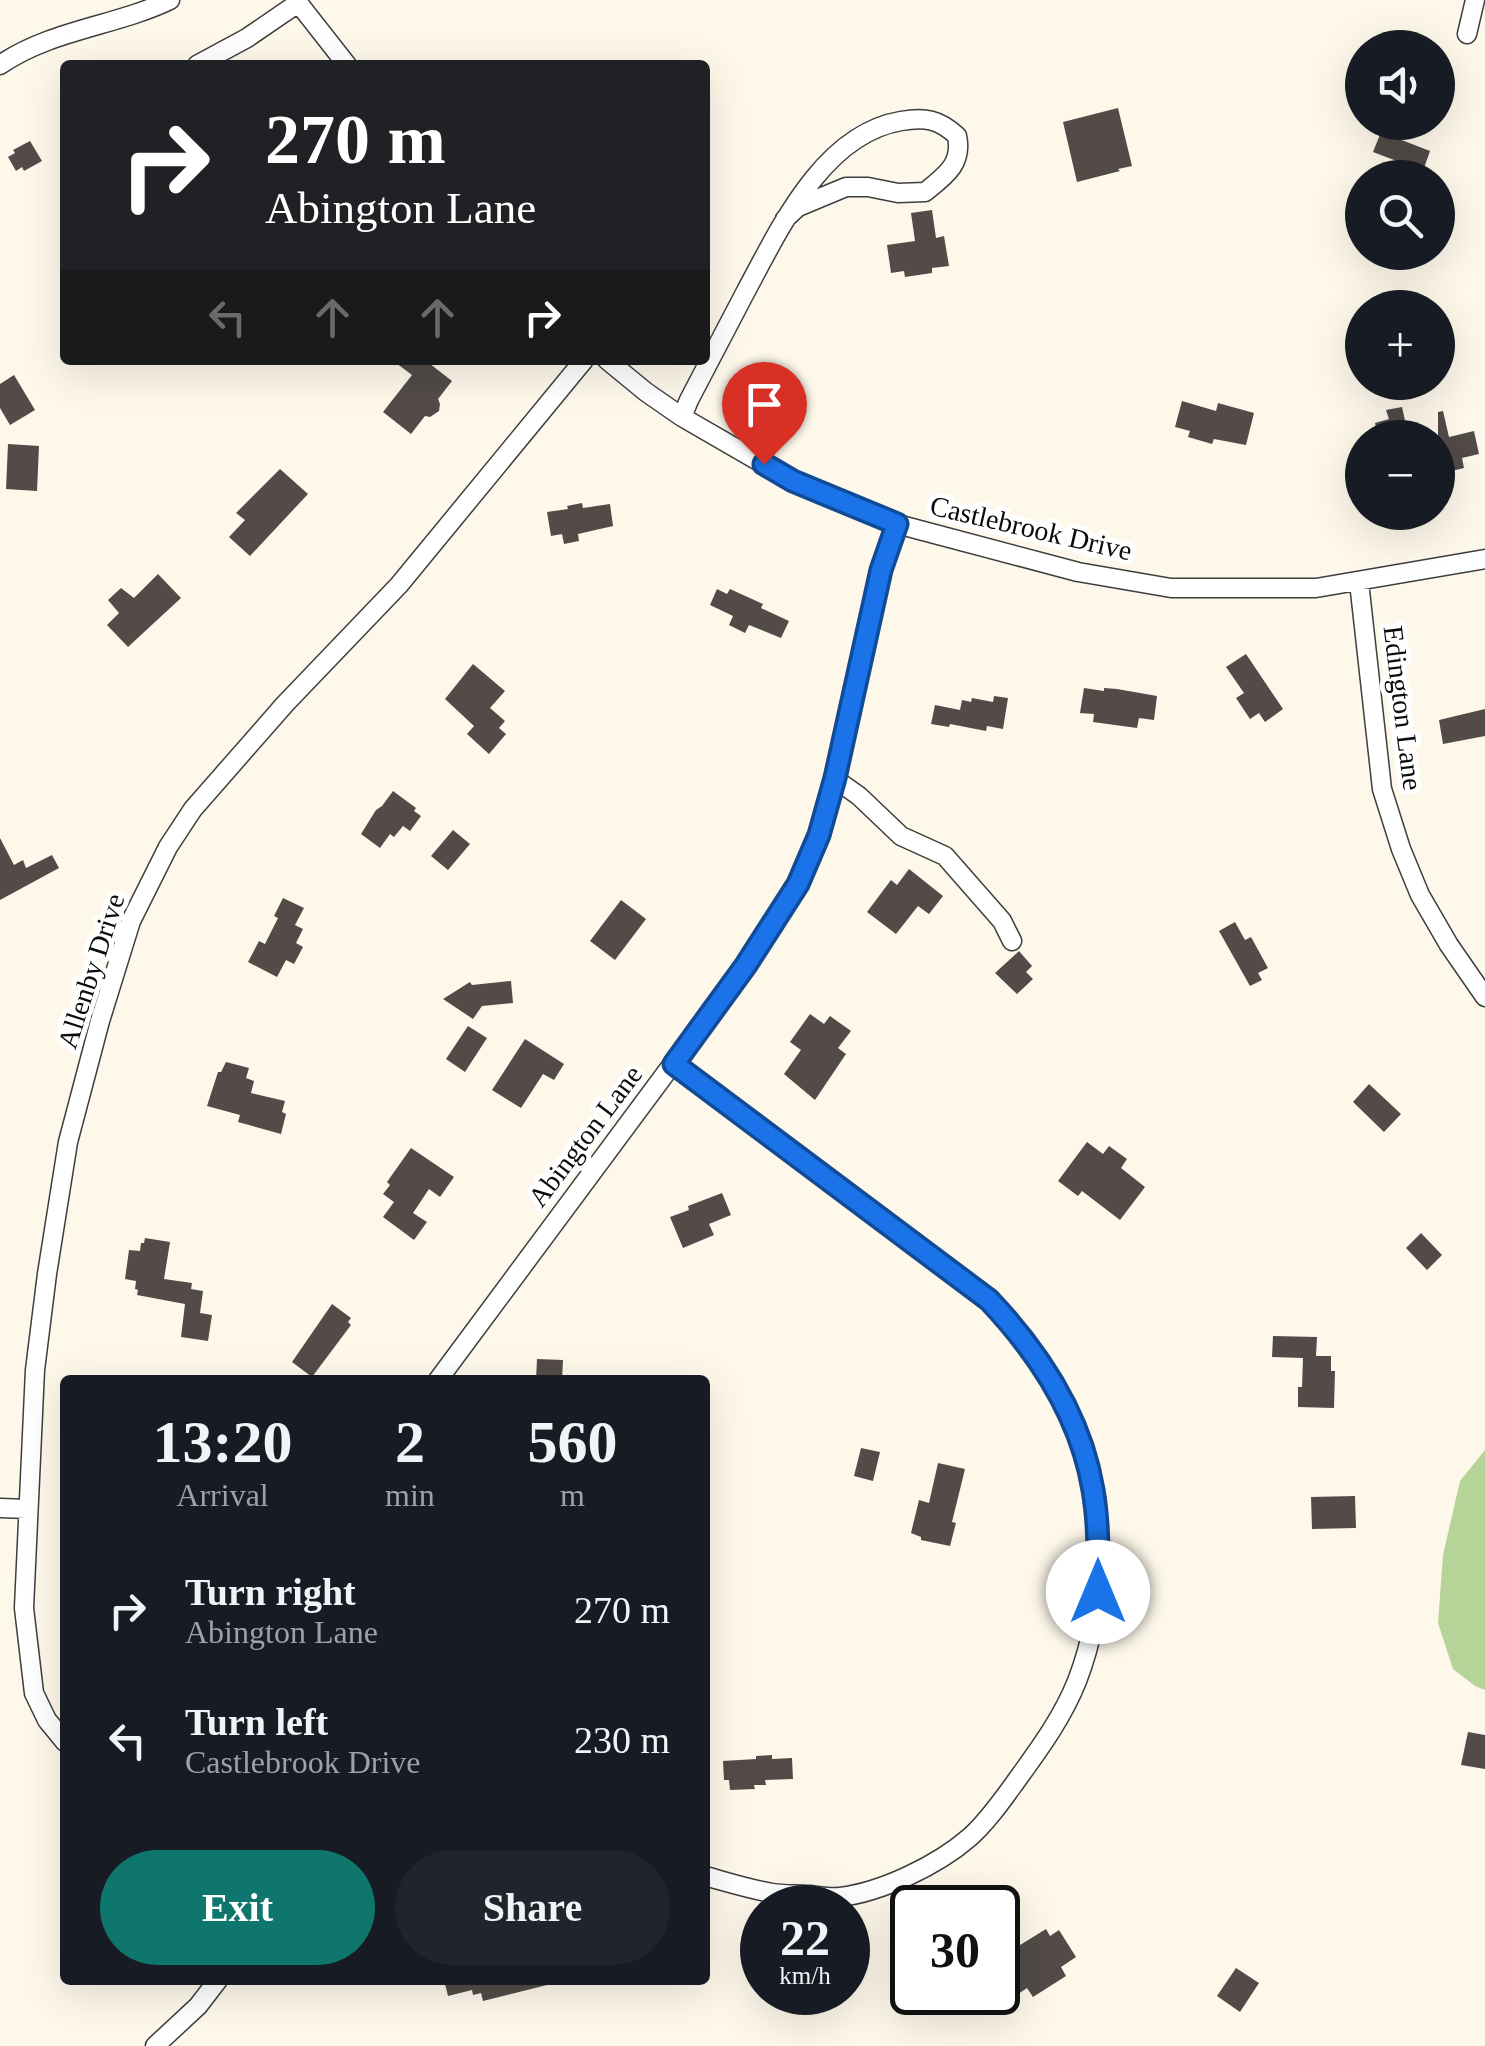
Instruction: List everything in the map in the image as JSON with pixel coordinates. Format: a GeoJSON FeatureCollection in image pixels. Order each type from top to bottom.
{"type":"FeatureCollection","features":[{"type":"Feature","properties":{"kind":"street"},"geometry":{"type":"LineString","coordinates":[[0,65],[40,44],[140,14],[170,0]]}},
{"type":"Feature","properties":{"kind":"street"},"geometry":{"type":"LineString","coordinates":[[1467,34],[1475,0]]}},
{"type":"Feature","properties":{"kind":"street"},"geometry":{"type":"LineString","coordinates":[[206,60],[246,38],[297,1],[343,60]]}},
{"type":"Feature","properties":{"kind":"street"},"geometry":{"type":"LineString","coordinates":[[710,360],[785,218],[826,165],[854,139],[892,122],[918,118],[934,119],[957,136],[960,151],[952,167],[926,192],[898,193],[846,186],[785,218]]}},
{"type":"Feature","properties":{"kind":"street","name":"Allenby Drive"},"geometry":{"type":"LineString","coordinates":[[60,1736],[34,1693],[24,1608],[35,1370],[68,1142],[131,921],[168,847],[194,809],[285,704],[398,586],[580,365]]}},
{"type":"Feature","properties":{"kind":"street","name":"Castlebrook Drive"},"geometry":{"type":"LineString","coordinates":[[613,365],[682,418],[793,481],[897,524],[1078,572],[1172,588],[1316,588],[1485,560]]}},
{"type":"Feature","properties":{"kind":"street"},"geometry":{"type":"LineString","coordinates":[[682,418],[707,365]]}},
{"type":"Feature","properties":{"kind":"street","name":"Abington Lane"},"geometry":{"type":"LineString","coordinates":[[442,1375],[746,965],[798,884],[819,835],[835,778],[881,570],[897,524]]}},
{"type":"Feature","properties":{"kind":"street","name":"Edington Lane"},"geometry":{"type":"LineString","coordinates":[[1359,582],[1382,788],[1420,895],[1448,945],[1485,997]]}},
{"type":"Feature","properties":{"kind":"street"},"geometry":{"type":"LineString","coordinates":[[835,778],[901,836],[945,856],[1002,921],[1012,941]]}},
{"type":"Feature","properties":{"kind":"street"},"geometry":{"type":"LineString","coordinates":[[674,1064],[991,1302],[1032,1350],[1068,1410],[1092,1486],[1098,1538],[1098,1592],[1090,1640],[1076,1684],[1047,1738],[971,1836],[933,1863],[883,1886],[840,1897],[771,1892],[710,1877]]}},
{"type":"Feature","properties":{"kind":"street"},"geometry":{"type":"LineString","coordinates":[[0,1508],[27,1509]]}},
{"type":"Feature","properties":{"kind":"street"},"geometry":{"type":"LineString","coordinates":[[155,2046],[198,2006],[214,1985]]}},
{"type":"Feature","properties":{"kind":"green space"},"geometry":{"type":"Polygon","coordinates":[[[1485,1450],[1485,1690],[1453,1669],[1438,1623],[1443,1555],[1460,1481],[1485,1450]]]}},
{"type":"Feature","properties":{"kind":"building"},"geometry":{"type":"Polygon","coordinates":[[[1118,108],[1132,166],[1077,182],[1063,122],[1118,108]]]}},
{"type":"Feature","properties":{"kind":"building"},"geometry":{"type":"Polygon","coordinates":[[[1378,140],[1402,140],[1430,151],[1427,160],[1394,160],[1373,152],[1378,140]]]}},
{"type":"Feature","properties":{"kind":"building"},"geometry":{"type":"Polygon","coordinates":[[[30,141],[42,161],[16,171],[8,157],[30,141]]]}},
{"type":"Feature","properties":{"kind":"building"},"geometry":{"type":"Polygon","coordinates":[[[932,210],[936,238],[944,236],[949,266],[905,277],[904,271],[891,273],[887,245],[915,241],[911,213],[932,210]]]}},
{"type":"Feature","properties":{"kind":"building"},"geometry":{"type":"Polygon","coordinates":[[[399,365],[431,365],[452,381],[438,399],[439,411],[425,416],[411,434],[383,412],[412,375],[399,365]]]}},
{"type":"Feature","properties":{"kind":"building"},"geometry":{"type":"Polygon","coordinates":[[[14,375],[35,410],[10,425],[0,408],[0,384],[14,375]]]}},
{"type":"Feature","properties":{"kind":"building"},"geometry":{"type":"Polygon","coordinates":[[[1182,401],[1216,411],[1218,403],[1254,413],[1246,445],[1214,439],[1212,444],[1188,437],[1190,431],[1175,427],[1182,401]]]}},
{"type":"Feature","properties":{"kind":"building"},"geometry":{"type":"Polygon","coordinates":[[[1402,407],[1405,420],[1386,420],[1389,419],[1386,410],[1402,407]]]}},
{"type":"Feature","properties":{"kind":"building"},"geometry":{"type":"Polygon","coordinates":[[[1474,431],[1479,454],[1462,458],[1464,468],[1455,470],[1455,436],[1474,431]]]}},
{"type":"Feature","properties":{"kind":"building"},"geometry":{"type":"Polygon","coordinates":[[[8,444],[39,446],[37,491],[6,489],[8,444]]]}},
{"type":"Feature","properties":{"kind":"building"},"geometry":{"type":"Polygon","coordinates":[[[280,469],[308,494],[250,556],[229,537],[245,520],[236,513],[280,469]]]}},
{"type":"Feature","properties":{"kind":"building"},"geometry":{"type":"Polygon","coordinates":[[[582,503],[583,508],[610,504],[613,526],[578,534],[579,541],[564,544],[562,534],[551,536],[547,512],[582,503]]]}},
{"type":"Feature","properties":{"kind":"building"},"geometry":{"type":"Polygon","coordinates":[[[158,574],[181,598],[128,647],[107,625],[119,613],[108,600],[121,588],[134,598],[158,574]]]}},
{"type":"Feature","properties":{"kind":"building"},"geometry":{"type":"Polygon","coordinates":[[[717,589],[727,594],[730,589],[789,621],[781,638],[749,625],[745,633],[729,625],[733,616],[710,605],[717,589]]]}},
{"type":"Feature","properties":{"kind":"building"},"geometry":{"type":"Polygon","coordinates":[[[1246,654],[1283,709],[1265,722],[1259,713],[1250,719],[1236,698],[1244,693],[1226,667],[1246,654]]]}},
{"type":"Feature","properties":{"kind":"building"},"geometry":{"type":"Polygon","coordinates":[[[473,664],[505,691],[490,708],[505,721],[499,728],[506,734],[489,754],[467,734],[474,726],[445,699],[473,664]]]}},
{"type":"Feature","properties":{"kind":"building"},"geometry":{"type":"Polygon","coordinates":[[[1084,688],[1157,696],[1154,720],[1139,718],[1137,728],[1093,722],[1094,714],[1080,713],[1084,688]]]}},
{"type":"Feature","properties":{"kind":"building"},"geometry":{"type":"Polygon","coordinates":[[[994,696],[1008,698],[1003,729],[987,726],[986,731],[931,724],[935,705],[960,710],[962,700],[993,702],[994,696]]]}},
{"type":"Feature","properties":{"kind":"building"},"geometry":{"type":"Polygon","coordinates":[[[1485,709],[1485,736],[1443,744],[1439,720],[1485,709]]]}},
{"type":"Feature","properties":{"kind":"building"},"geometry":{"type":"Polygon","coordinates":[[[393,791],[421,816],[410,831],[403,826],[394,837],[390,834],[380,848],[361,834],[393,791]]]}},
{"type":"Feature","properties":{"kind":"building"},"geometry":{"type":"Polygon","coordinates":[[[453,830],[470,844],[448,870],[431,856],[453,830]]]}},
{"type":"Feature","properties":{"kind":"building"},"geometry":{"type":"Polygon","coordinates":[[[0,838],[14,865],[23,860],[26,868],[52,855],[59,868],[0,900],[0,838]]]}},
{"type":"Feature","properties":{"kind":"building"},"geometry":{"type":"Polygon","coordinates":[[[909,869],[943,896],[929,914],[918,906],[896,934],[867,912],[891,880],[897,885],[909,869]]]}},
{"type":"Feature","properties":{"kind":"building"},"geometry":{"type":"Polygon","coordinates":[[[283,898],[304,908],[295,925],[303,929],[296,943],[303,947],[294,964],[286,960],[277,977],[248,962],[259,941],[265,944],[283,898]]]}},
{"type":"Feature","properties":{"kind":"building"},"geometry":{"type":"Polygon","coordinates":[[[621,900],[646,919],[615,960],[590,941],[621,900]]]}},
{"type":"Feature","properties":{"kind":"building"},"geometry":{"type":"Polygon","coordinates":[[[1235,922],[1245,940],[1251,937],[1268,968],[1258,973],[1262,980],[1250,986],[1219,931],[1235,922]]]}},
{"type":"Feature","properties":{"kind":"building"},"geometry":{"type":"Polygon","coordinates":[[[1019,951],[1032,966],[1026,972],[1033,979],[1017,994],[995,973],[1019,951]]]}},
{"type":"Feature","properties":{"kind":"building"},"geometry":{"type":"Polygon","coordinates":[[[511,981],[513,1003],[482,1006],[473,1019],[443,999],[470,982],[472,985],[511,981]]]}},
{"type":"Feature","properties":{"kind":"building"},"geometry":{"type":"Polygon","coordinates":[[[810,1014],[824,1024],[830,1016],[851,1031],[838,1048],[846,1054],[815,1100],[784,1074],[801,1050],[790,1042],[810,1014]]]}},
{"type":"Feature","properties":{"kind":"building"},"geometry":{"type":"Polygon","coordinates":[[[468,1026],[487,1038],[465,1072],[446,1059],[468,1026]]]}},
{"type":"Feature","properties":{"kind":"building"},"geometry":{"type":"Polygon","coordinates":[[[525,1039],[564,1064],[554,1080],[543,1074],[521,1108],[492,1090],[525,1039]]]}},
{"type":"Feature","properties":{"kind":"building"},"geometry":{"type":"Polygon","coordinates":[[[226,1062],[249,1068],[246,1078],[254,1081],[251,1093],[285,1101],[281,1134],[238,1122],[240,1115],[207,1106],[218,1072],[226,1062]]]}},
{"type":"Feature","properties":{"kind":"building"},"geometry":{"type":"Polygon","coordinates":[[[1369,1084],[1401,1114],[1384,1132],[1353,1102],[1369,1084]]]}},
{"type":"Feature","properties":{"kind":"building"},"geometry":{"type":"Polygon","coordinates":[[[1087,1142],[1103,1154],[1109,1146],[1127,1159],[1121,1168],[1145,1187],[1120,1220],[1082,1191],[1078,1196],[1058,1181],[1087,1142]]]}},
{"type":"Feature","properties":{"kind":"building"},"geometry":{"type":"Polygon","coordinates":[[[411,1148],[454,1177],[440,1197],[429,1189],[413,1213],[427,1222],[414,1240],[383,1217],[394,1202],[383,1194],[390,1185],[387,1182],[411,1148]]]}},
{"type":"Feature","properties":{"kind":"building"},"geometry":{"type":"Polygon","coordinates":[[[722,1193],[731,1215],[709,1224],[714,1235],[683,1248],[670,1217],[722,1193]]]}},
{"type":"Feature","properties":{"kind":"building"},"geometry":{"type":"Polygon","coordinates":[[[1421,1233],[1442,1255],[1427,1270],[1406,1248],[1421,1233]]]}},
{"type":"Feature","properties":{"kind":"building"},"geometry":{"type":"Polygon","coordinates":[[[145,1238],[170,1242],[164,1279],[192,1283],[191,1289],[203,1291],[200,1313],[212,1315],[208,1341],[181,1337],[185,1304],[137,1295],[136,1281],[125,1279],[129,1250],[140,1251],[145,1238]]]}},
{"type":"Feature","properties":{"kind":"building"},"geometry":{"type":"Polygon","coordinates":[[[332,1304],[351,1318],[351,1325],[314,1375],[292,1362],[332,1304]]]}},
{"type":"Feature","properties":{"kind":"building"},"geometry":{"type":"Polygon","coordinates":[[[1273,1336],[1317,1337],[1316,1356],[1331,1356],[1331,1371],[1335,1371],[1334,1408],[1298,1407],[1303,1358],[1272,1357],[1273,1336]]]}},
{"type":"Feature","properties":{"kind":"building"},"geometry":{"type":"Polygon","coordinates":[[[537,1359],[563,1360],[562,1375],[536,1375],[537,1359]]]}},
{"type":"Feature","properties":{"kind":"building"},"geometry":{"type":"Polygon","coordinates":[[[861,1448],[880,1452],[873,1481],[854,1476],[861,1448]]]}},
{"type":"Feature","properties":{"kind":"building"},"geometry":{"type":"Polygon","coordinates":[[[938,1463],[965,1469],[950,1546],[921,1540],[911,1533],[919,1500],[929,1503],[938,1463]]]}},
{"type":"Feature","properties":{"kind":"building"},"geometry":{"type":"Polygon","coordinates":[[[1355,1496],[1356,1528],[1312,1529],[1311,1497],[1355,1496]]]}},
{"type":"Feature","properties":{"kind":"building"},"geometry":{"type":"Polygon","coordinates":[[[1468,1732],[1485,1735],[1485,1769],[1461,1765],[1468,1732]]]}},
{"type":"Feature","properties":{"kind":"building"},"geometry":{"type":"Polygon","coordinates":[[[772,1755],[772,1759],[792,1758],[793,1779],[765,1780],[766,1785],[754,1785],[755,1789],[730,1790],[729,1780],[724,1780],[723,1761],[772,1755]]]}},
{"type":"Feature","properties":{"kind":"building"},"geometry":{"type":"Polygon","coordinates":[[[1046,1929],[1050,1936],[1059,1930],[1076,1957],[1061,1967],[1066,1976],[1033,1997],[1027,1988],[1020,1993],[1020,1945],[1046,1929]]]}},
{"type":"Feature","properties":{"kind":"building"},"geometry":{"type":"Polygon","coordinates":[[[1236,1968],[1259,1983],[1240,2012],[1217,1996],[1236,1968]]]}},
{"type":"Feature","properties":{"kind":"building"},"geometry":{"type":"Polygon","coordinates":[[[445,1985],[547,1985],[483,2001],[481,1993],[473,1995],[472,1990],[448,1996],[445,1985]]]}},
{"type":"Feature","properties":{"kind":"route"},"geometry":{"type":"LineString","coordinates":[[764,464],[793,481],[897,524],[881,570],[819,835],[798,884],[746,965],[674,1064],[989,1300],[1032,1350],[1068,1410],[1080,1439],[1092,1486],[1098,1538],[1098,1592]]}}]}
